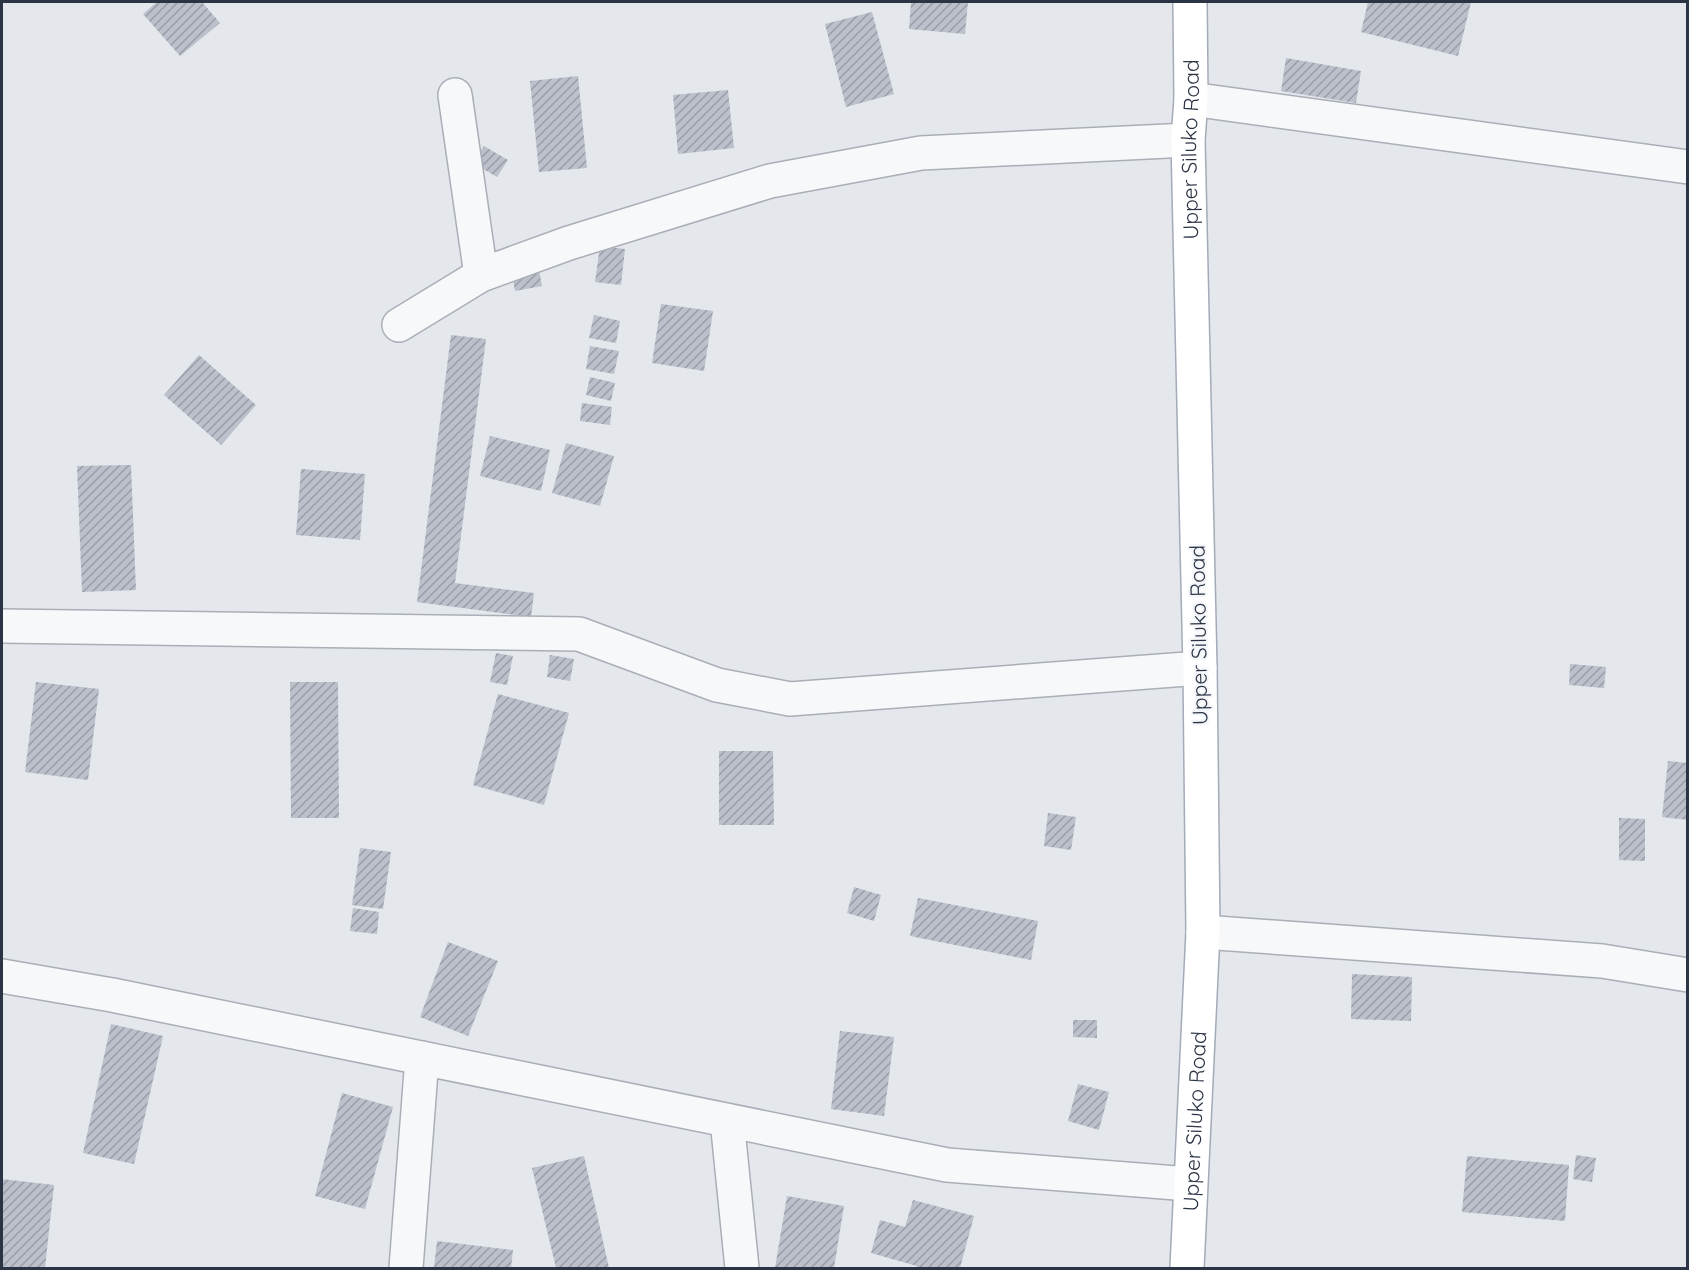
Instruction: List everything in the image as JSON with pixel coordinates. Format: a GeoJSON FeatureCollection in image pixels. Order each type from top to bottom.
{"type":"FeatureCollection","features":[{"type":"Feature","properties":{"kind":"main road","name":"Upper Siluko Road"},"geometry":{"type":"LineString","coordinates":[[1187,1269],[1189,1184],[1203,932],[1200,668],[1188,140],[1191,99],[1190,2]]}},
{"type":"Feature","properties":{"kind":"street"},"geometry":{"type":"LineString","coordinates":[[480,243],[455,95],[481,275]]}},
{"type":"Feature","properties":{"kind":"street"},"geometry":{"type":"LineString","coordinates":[[1191,99],[1688,167]]}},
{"type":"Feature","properties":{"kind":"street"},"geometry":{"type":"LineString","coordinates":[[399,325],[481,275],[569,243],[770,181],[921,153],[1188,140]]}},
{"type":"Feature","properties":{"kind":"street"},"geometry":{"type":"LineString","coordinates":[[2,627],[579,634],[717,685],[790,699],[1200,668]]}},
{"type":"Feature","properties":{"kind":"street"},"geometry":{"type":"LineString","coordinates":[[1203,932],[1602,961],[1688,975]]}},
{"type":"Feature","properties":{"kind":"street"},"geometry":{"type":"LineString","coordinates":[[2,976],[112,995],[947,1165],[1189,1184]]}},
{"type":"Feature","properties":{"kind":"street"},"geometry":{"type":"LineString","coordinates":[[406,1269],[422,1058]]}},
{"type":"Feature","properties":{"kind":"street"},"geometry":{"type":"LineString","coordinates":[[727,1120],[742,1269]]}},
{"type":"Feature","properties":{"kind":"building"},"geometry":{"type":"Polygon","coordinates":[[[157,2],[202,2],[220,23],[180,56],[143,14],[157,2]]]}},
{"type":"Feature","properties":{"kind":"building"},"geometry":{"type":"Polygon","coordinates":[[[911,2],[968,2],[965,34],[909,29],[911,2]]]}},
{"type":"Feature","properties":{"kind":"building"},"geometry":{"type":"Polygon","coordinates":[[[1368,2],[1471,2],[1458,56],[1361,32],[1368,2]]]}},
{"type":"Feature","properties":{"kind":"building"},"geometry":{"type":"Polygon","coordinates":[[[872,12],[894,94],[846,107],[825,24],[872,12]]]}},
{"type":"Feature","properties":{"kind":"building"},"geometry":{"type":"Polygon","coordinates":[[[1286,58],[1361,71],[1356,103],[1281,91],[1286,58]]]}},
{"type":"Feature","properties":{"kind":"building"},"geometry":{"type":"Polygon","coordinates":[[[578,76],[587,168],[539,172],[530,81],[578,76]]]}},
{"type":"Feature","properties":{"kind":"building"},"geometry":{"type":"Polygon","coordinates":[[[728,90],[734,148],[678,154],[673,95],[728,90]]]}},
{"type":"Feature","properties":{"kind":"building"},"geometry":{"type":"Polygon","coordinates":[[[484,146],[508,160],[497,177],[473,163],[484,146]]]}},
{"type":"Feature","properties":{"kind":"building"},"geometry":{"type":"Polygon","coordinates":[[[600,246],[625,249],[621,285],[595,282],[600,246]]]}},
{"type":"Feature","properties":{"kind":"building"},"geometry":{"type":"Polygon","coordinates":[[[538,265],[542,286],[515,291],[511,269],[538,265]]]}},
{"type":"Feature","properties":{"kind":"building"},"geometry":{"type":"Polygon","coordinates":[[[661,304],[713,311],[704,371],[652,363],[661,304]]]}},
{"type":"Feature","properties":{"kind":"building"},"geometry":{"type":"Polygon","coordinates":[[[594,315],[620,321],[616,343],[589,338],[594,315]]]}},
{"type":"Feature","properties":{"kind":"building"},"geometry":{"type":"Polygon","coordinates":[[[451,335],[486,339],[455,583],[534,593],[531,617],[417,602],[451,335]]]}},
{"type":"Feature","properties":{"kind":"building"},"geometry":{"type":"Polygon","coordinates":[[[590,346],[619,351],[614,374],[586,369],[590,346]]]}},
{"type":"Feature","properties":{"kind":"building"},"geometry":{"type":"Polygon","coordinates":[[[199,355],[256,405],[221,445],[164,395],[199,355]]]}},
{"type":"Feature","properties":{"kind":"building"},"geometry":{"type":"Polygon","coordinates":[[[590,377],[615,383],[611,401],[586,395],[590,377]]]}},
{"type":"Feature","properties":{"kind":"building"},"geometry":{"type":"Polygon","coordinates":[[[582,403],[612,407],[610,425],[580,421],[582,403]]]}},
{"type":"Feature","properties":{"kind":"building"},"geometry":{"type":"Polygon","coordinates":[[[490,436],[550,450],[541,491],[480,476],[490,436]]]}},
{"type":"Feature","properties":{"kind":"building"},"geometry":{"type":"Polygon","coordinates":[[[566,443],[614,456],[600,506],[552,493],[566,443]]]}},
{"type":"Feature","properties":{"kind":"building"},"geometry":{"type":"Polygon","coordinates":[[[131,465],[136,590],[82,592],[77,466],[131,465]]]}},
{"type":"Feature","properties":{"kind":"building"},"geometry":{"type":"Polygon","coordinates":[[[301,469],[365,474],[360,540],[296,535],[301,469]]]}},
{"type":"Feature","properties":{"kind":"building"},"geometry":{"type":"Polygon","coordinates":[[[496,653],[513,656],[507,685],[490,682],[496,653]]]}},
{"type":"Feature","properties":{"kind":"building"},"geometry":{"type":"Polygon","coordinates":[[[550,655],[574,659],[570,681],[547,677],[550,655]]]}},
{"type":"Feature","properties":{"kind":"building"},"geometry":{"type":"Polygon","coordinates":[[[1570,664],[1606,667],[1604,688],[1569,685],[1570,664]]]}},
{"type":"Feature","properties":{"kind":"building"},"geometry":{"type":"Polygon","coordinates":[[[36,682],[99,689],[88,780],[25,772],[36,682]]]}},
{"type":"Feature","properties":{"kind":"building"},"geometry":{"type":"Polygon","coordinates":[[[290,682],[338,682],[339,818],[291,818],[290,682]]]}},
{"type":"Feature","properties":{"kind":"building"},"geometry":{"type":"Polygon","coordinates":[[[498,694],[569,713],[544,805],[473,785],[498,694]]]}},
{"type":"Feature","properties":{"kind":"building"},"geometry":{"type":"Polygon","coordinates":[[[719,751],[773,751],[774,825],[719,825],[719,751]]]}},
{"type":"Feature","properties":{"kind":"building"},"geometry":{"type":"Polygon","coordinates":[[[1668,761],[1688,763],[1688,820],[1662,817],[1668,761]]]}},
{"type":"Feature","properties":{"kind":"building"},"geometry":{"type":"Polygon","coordinates":[[[1048,813],[1076,817],[1071,850],[1044,846],[1048,813]]]}},
{"type":"Feature","properties":{"kind":"building"},"geometry":{"type":"Polygon","coordinates":[[[1619,818],[1645,819],[1645,861],[1619,860],[1619,818]]]}},
{"type":"Feature","properties":{"kind":"building"},"geometry":{"type":"Polygon","coordinates":[[[360,848],[391,852],[383,909],[352,905],[360,848]]]}},
{"type":"Feature","properties":{"kind":"building"},"geometry":{"type":"Polygon","coordinates":[[[854,887],[881,895],[874,921],[847,913],[854,887]]]}},
{"type":"Feature","properties":{"kind":"building"},"geometry":{"type":"Polygon","coordinates":[[[918,898],[1038,921],[1031,960],[910,936],[918,898]]]}},
{"type":"Feature","properties":{"kind":"building"},"geometry":{"type":"Polygon","coordinates":[[[353,908],[379,912],[377,934],[350,931],[353,908]]]}},
{"type":"Feature","properties":{"kind":"building"},"geometry":{"type":"Polygon","coordinates":[[[448,942],[498,961],[468,1036],[420,1017],[448,942]]]}},
{"type":"Feature","properties":{"kind":"building"},"geometry":{"type":"Polygon","coordinates":[[[1352,974],[1412,977],[1411,1021],[1351,1019],[1352,974]]]}},
{"type":"Feature","properties":{"kind":"building"},"geometry":{"type":"Polygon","coordinates":[[[1073,1020],[1097,1020],[1097,1038],[1073,1037],[1073,1020]]]}},
{"type":"Feature","properties":{"kind":"building"},"geometry":{"type":"Polygon","coordinates":[[[111,1024],[163,1036],[134,1164],[83,1153],[111,1024]]]}},
{"type":"Feature","properties":{"kind":"building"},"geometry":{"type":"Polygon","coordinates":[[[840,1031],[894,1037],[884,1116],[831,1109],[840,1031]]]}},
{"type":"Feature","properties":{"kind":"building"},"geometry":{"type":"Polygon","coordinates":[[[1078,1084],[1109,1092],[1099,1130],[1068,1121],[1078,1084]]]}},
{"type":"Feature","properties":{"kind":"building"},"geometry":{"type":"Polygon","coordinates":[[[342,1093],[393,1107],[365,1209],[315,1196],[342,1093]]]}},
{"type":"Feature","properties":{"kind":"building"},"geometry":{"type":"Polygon","coordinates":[[[1576,1155],[1596,1158],[1592,1182],[1573,1179],[1576,1155]]]}},
{"type":"Feature","properties":{"kind":"building"},"geometry":{"type":"Polygon","coordinates":[[[584,1156],[609,1268],[556,1268],[532,1168],[584,1156]]]}},
{"type":"Feature","properties":{"kind":"building"},"geometry":{"type":"Polygon","coordinates":[[[1467,1156],[1569,1165],[1565,1221],[1462,1212],[1467,1156]]]}},
{"type":"Feature","properties":{"kind":"building"},"geometry":{"type":"Polygon","coordinates":[[[2,1179],[54,1185],[45,1268],[2,1268],[2,1179]]]}},
{"type":"Feature","properties":{"kind":"building"},"geometry":{"type":"Polygon","coordinates":[[[787,1196],[844,1206],[834,1268],[775,1268],[787,1196]]]}},
{"type":"Feature","properties":{"kind":"building"},"geometry":{"type":"Polygon","coordinates":[[[913,1200],[974,1216],[960,1268],[916,1268],[917,1266],[871,1253],[880,1220],[905,1227],[913,1200]]]}},
{"type":"Feature","properties":{"kind":"building"},"geometry":{"type":"Polygon","coordinates":[[[437,1241],[513,1250],[511,1268],[434,1268],[437,1241]]]}}]}
